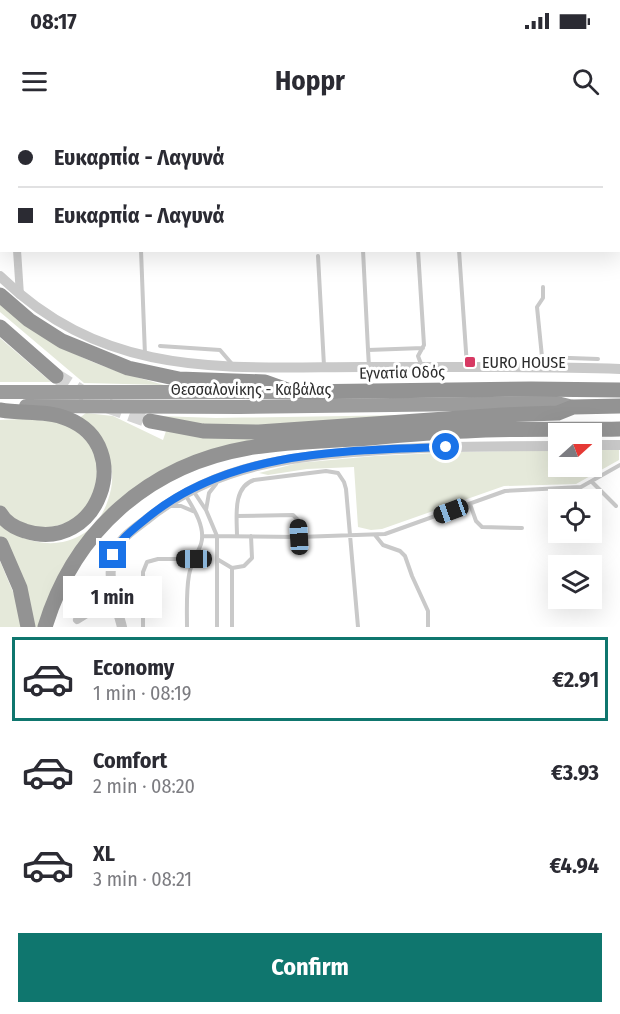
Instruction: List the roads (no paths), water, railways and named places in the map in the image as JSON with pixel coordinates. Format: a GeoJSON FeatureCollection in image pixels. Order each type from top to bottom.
{"type":"FeatureCollection","features":[{"type":"Feature","properties":{"kind":"highway","name":"Εγνατία Οδός"},"geometry":{"type":"LineString","coordinates":[[0,295],[29,320],[62,341],[128,368],[179,379],[265,382],[293,392],[620,390]]}},
{"type":"Feature","properties":{"kind":"highway"},"geometry":{"type":"LineString","coordinates":[[0,327],[56,376]]}},
{"type":"Feature","properties":{"kind":"highway","name":"Θεσσαλονίκης - Καβάλας"},"geometry":{"type":"LineString","coordinates":[[0,392],[293,392]]}},
{"type":"Feature","properties":{"kind":"highway","name":"Θεσσαλονίκης - Καβάλας"},"geometry":{"type":"LineString","coordinates":[[0,408],[557,403],[573,407]]}},
{"type":"Feature","properties":{"kind":"highway"},"geometry":{"type":"LineString","coordinates":[[150,421],[186,429],[239,433],[558,413],[573,407],[620,406]]}},
{"type":"Feature","properties":{"kind":"highway"},"geometry":{"type":"LineString","coordinates":[[0,408],[16,413],[49,414],[69,419],[86,431],[99,448],[103,457],[105,477],[99,498],[88,516],[72,528],[62,532],[40,535],[30,533],[12,525],[0,513]]}},
{"type":"Feature","properties":{"kind":"highway"},"geometry":{"type":"LineString","coordinates":[[45,627],[55,598],[71,567],[111,516],[149,484],[196,462],[229,452],[272,445],[467,431],[620,429]]}},
{"type":"Feature","properties":{"kind":"highway"},"geometry":{"type":"LineString","coordinates":[[1,544],[20,588],[28,627]]}},
{"type":"Feature","properties":{"kind":"street"},"geometry":{"type":"LineString","coordinates":[[17,252],[20,295]]}},
{"type":"Feature","properties":{"kind":"street"},"geometry":{"type":"LineString","coordinates":[[0,276],[43,312],[79,332],[114,347],[146,357],[183,364],[234,367],[467,367],[580,363],[620,369]]}},
{"type":"Feature","properties":{"kind":"street"},"geometry":{"type":"LineString","coordinates":[[602,445],[620,445]]}},
{"type":"Feature","properties":{"kind":"street"},"geometry":{"type":"LineString","coordinates":[[122,627],[110,572],[117,546],[161,508],[188,491],[232,472],[283,459],[328,454],[446,447],[548,446]]}},
{"type":"Feature","properties":{"kind":"street"},"geometry":{"type":"LineString","coordinates":[[77,620],[114,597]]}},
{"type":"Feature","properties":{"kind":"lane"},"geometry":{"type":"LineString","coordinates":[[141,252],[146,357]]}},
{"type":"Feature","properties":{"kind":"lane"},"geometry":{"type":"LineString","coordinates":[[363,252],[369,367]]}},
{"type":"Feature","properties":{"kind":"lane"},"geometry":{"type":"LineString","coordinates":[[418,252],[423,348],[418,356],[423,367]]}},
{"type":"Feature","properties":{"kind":"lane"},"geometry":{"type":"LineString","coordinates":[[459,252],[467,367]]}},
{"type":"Feature","properties":{"kind":"lane"},"geometry":{"type":"LineString","coordinates":[[318,256],[324,367]]}},
{"type":"Feature","properties":{"kind":"lane"},"geometry":{"type":"LineString","coordinates":[[543,287],[543,298],[537,308],[541,356],[546,359],[580,363],[598,359]]}},
{"type":"Feature","properties":{"kind":"lane"},"geometry":{"type":"LineString","coordinates":[[160,346],[220,350],[234,367]]}},
{"type":"Feature","properties":{"kind":"lane"},"geometry":{"type":"LineString","coordinates":[[368,350],[423,348]]}},
{"type":"Feature","properties":{"kind":"lane"},"geometry":{"type":"LineString","coordinates":[[202,536],[375,535],[398,530],[508,491],[572,488],[592,482],[603,473],[620,465]]}},
{"type":"Feature","properties":{"kind":"lane"},"geometry":{"type":"LineString","coordinates":[[237,536],[240,493],[251,481],[334,471],[338,473],[344,482],[358,627]]}},
{"type":"Feature","properties":{"kind":"lane"},"geometry":{"type":"LineString","coordinates":[[206,510],[207,498],[211,489],[232,472]]}},
{"type":"Feature","properties":{"kind":"lane"},"geometry":{"type":"LineString","coordinates":[[592,482],[616,506]]}},
{"type":"Feature","properties":{"kind":"lane"},"geometry":{"type":"LineString","coordinates":[[188,491],[206,510],[217,536],[217,627]]}},
{"type":"Feature","properties":{"kind":"lane"},"geometry":{"type":"LineString","coordinates":[[187,627],[188,584],[202,536],[188,491]]}},
{"type":"Feature","properties":{"kind":"lane"},"geometry":{"type":"LineString","coordinates":[[470,504],[476,521],[482,527],[522,528]]}},
{"type":"Feature","properties":{"kind":"lane"},"geometry":{"type":"LineString","coordinates":[[161,508],[181,506],[195,513]]}},
{"type":"Feature","properties":{"kind":"lane"},"geometry":{"type":"LineString","coordinates":[[237,516],[293,515],[298,520],[299,537]]}},
{"type":"Feature","properties":{"kind":"lane"},"geometry":{"type":"LineString","coordinates":[[375,535],[382,544],[400,551],[405,556],[428,611],[428,627]]}},
{"type":"Feature","properties":{"kind":"lane"},"geometry":{"type":"LineString","coordinates":[[217,559],[232,568],[239,568],[249,563],[253,552],[251,536]]}},
{"type":"Feature","properties":{"kind":"lane"},"geometry":{"type":"LineString","coordinates":[[143,627],[143,572],[147,562],[158,559],[194,559]]}},
{"type":"Feature","properties":{"kind":"lane"},"geometry":{"type":"LineString","coordinates":[[232,568],[232,627]]}},
{"type":"Feature","properties":{"kind":"tunnel"},"geometry":{"type":"LineString","coordinates":[[56,376],[86,395]]}},
{"type":"Feature","properties":{"kind":"tunnel"},"geometry":{"type":"LineString","coordinates":[[108,406],[150,421]]}},
{"type":"Feature","properties":{"kind":"place","name":"EURO HOUSE"},"geometry":{"type":"Point","coordinates":[470,362]}}]}
